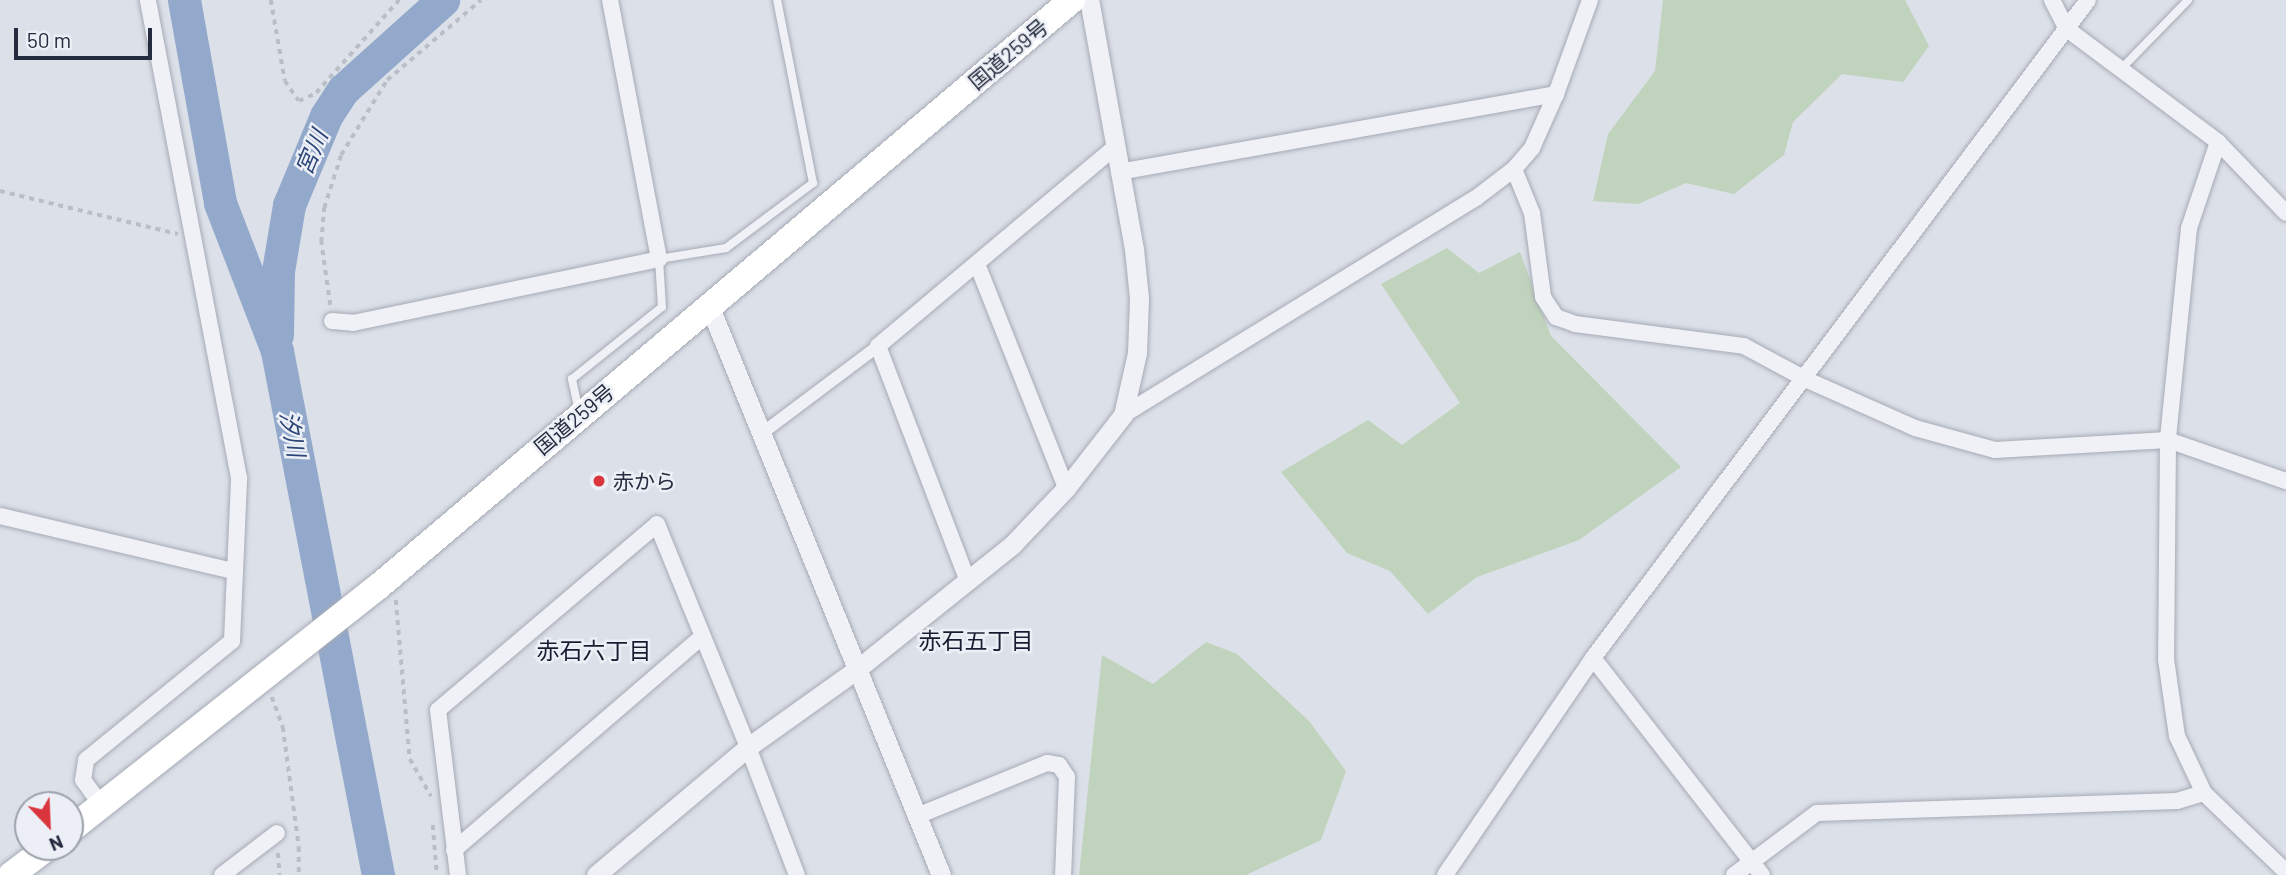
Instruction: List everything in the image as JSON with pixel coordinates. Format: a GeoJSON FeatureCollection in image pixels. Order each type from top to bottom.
{"type":"FeatureCollection","features":[{"type":"Feature","properties":{"kind":"highway","name":"国道259号"},"geometry":{"type":"LineString","coordinates":[[84,820],[271,674],[386,580],[1072,0]]}},
{"type":"Feature","properties":{"kind":"highway"},"geometry":{"type":"LineString","coordinates":[[11,875],[30,861]]}},
{"type":"Feature","properties":{"kind":"street"},"geometry":{"type":"LineString","coordinates":[[102,806],[82,780],[86,760],[232,641],[239,478],[148,0]]}},
{"type":"Feature","properties":{"kind":"street"},"geometry":{"type":"LineString","coordinates":[[332,321],[353,323],[659,259],[610,0]]}},
{"type":"Feature","properties":{"kind":"street"},"geometry":{"type":"LineString","coordinates":[[1089,0],[1134,249],[1139,298],[1137,353],[1123,415]]}},
{"type":"Feature","properties":{"kind":"street"},"geometry":{"type":"LineString","coordinates":[[596,875],[748,747],[856,670],[1012,545],[1066,488],[1123,415],[1476,198],[1514,169],[1532,148],[1556,94],[1590,0]]}},
{"type":"Feature","properties":{"kind":"street"},"geometry":{"type":"LineString","coordinates":[[2052,0],[2067,29],[2218,142],[2286,214]]}},
{"type":"Feature","properties":{"kind":"street"},"geometry":{"type":"LineString","coordinates":[[1445,875],[1593,658],[2088,0]]}},
{"type":"Feature","properties":{"kind":"street"},"geometry":{"type":"LineString","coordinates":[[1119,172],[1556,94]]}},
{"type":"Feature","properties":{"kind":"street"},"geometry":{"type":"LineString","coordinates":[[2218,142],[2189,228],[2168,440],[2166,659],[2177,736],[2204,793],[2286,872]]}},
{"type":"Feature","properties":{"kind":"street"},"geometry":{"type":"LineString","coordinates":[[761,434],[878,345],[1114,148]]}},
{"type":"Feature","properties":{"kind":"street"},"geometry":{"type":"LineString","coordinates":[[1514,169],[1532,213],[1543,296],[1556,317],[1576,324],[1744,345],[1805,379],[1915,428],[1995,450],[2168,440],[2286,481]]}},
{"type":"Feature","properties":{"kind":"street"},"geometry":{"type":"LineString","coordinates":[[977,264],[1066,488]]}},
{"type":"Feature","properties":{"kind":"street"},"geometry":{"type":"LineString","coordinates":[[709,305],[941,875]]}},
{"type":"Feature","properties":{"kind":"street"},"geometry":{"type":"LineString","coordinates":[[878,345],[967,579]]}},
{"type":"Feature","properties":{"kind":"street"},"geometry":{"type":"LineString","coordinates":[[0,516],[233,570]]}},
{"type":"Feature","properties":{"kind":"street"},"geometry":{"type":"LineString","coordinates":[[458,875],[438,710],[657,524],[797,875]]}},
{"type":"Feature","properties":{"kind":"street"},"geometry":{"type":"LineString","coordinates":[[454,850],[702,637]]}},
{"type":"Feature","properties":{"kind":"street"},"geometry":{"type":"LineString","coordinates":[[1593,658],[1762,875]]}},
{"type":"Feature","properties":{"kind":"street"},"geometry":{"type":"LineString","coordinates":[[917,816],[1048,763],[1059,765],[1067,777],[1063,875]]}},
{"type":"Feature","properties":{"kind":"street"},"geometry":{"type":"LineString","coordinates":[[1734,875],[1817,813],[2176,801],[2204,793]]}},
{"type":"Feature","properties":{"kind":"street"},"geometry":{"type":"LineString","coordinates":[[222,875],[277,833]]}},
{"type":"Feature","properties":{"kind":"lane"},"geometry":{"type":"LineString","coordinates":[[580,415],[572,379],[663,307],[659,259],[726,248],[813,183],[778,0]]}},
{"type":"Feature","properties":{"kind":"lane"},"geometry":{"type":"LineString","coordinates":[[2121,69],[2188,0]]}},
{"type":"Feature","properties":{"kind":"path"},"geometry":{"type":"LineString","coordinates":[[271,0],[285,80],[299,101],[316,93],[399,0]]}},
{"type":"Feature","properties":{"kind":"path"},"geometry":{"type":"LineString","coordinates":[[332,321],[321,242],[324,208],[341,155],[387,79],[481,0]]}},
{"type":"Feature","properties":{"kind":"path"},"geometry":{"type":"LineString","coordinates":[[0,191],[193,238]]}},
{"type":"Feature","properties":{"kind":"path"},"geometry":{"type":"LineString","coordinates":[[386,580],[410,759],[431,796],[432,809]]}},
{"type":"Feature","properties":{"kind":"path"},"geometry":{"type":"LineString","coordinates":[[271,674],[283,727],[299,847],[299,875]]}},
{"type":"Feature","properties":{"kind":"path"},"geometry":{"type":"LineString","coordinates":[[433,822],[437,875]]}},
{"type":"Feature","properties":{"kind":"green space"},"geometry":{"type":"Polygon","coordinates":[[[1663,0],[1905,0],[1929,46],[1903,82],[1842,74],[1793,122],[1784,155],[1734,194],[1686,183],[1638,204],[1593,201],[1608,134],[1655,71],[1663,0]]]}},
{"type":"Feature","properties":{"kind":"green space"},"geometry":{"type":"Polygon","coordinates":[[[1447,248],[1479,273],[1520,252],[1551,336],[1681,467],[1579,540],[1477,577],[1428,614],[1390,571],[1347,553],[1281,472],[1368,420],[1402,445],[1460,403],[1381,284],[1447,248]]]}},
{"type":"Feature","properties":{"kind":"green space"},"geometry":{"type":"Polygon","coordinates":[[[1206,642],[1237,654],[1309,721],[1346,771],[1321,840],[1246,875],[1079,875],[1102,655],[1153,684],[1206,642]]]}},
{"type":"Feature","properties":{"kind":"waterway","name":"汐川"},"geometry":{"type":"LineString","coordinates":[[184,0],[220,203],[277,351],[378,875]]}},
{"type":"Feature","properties":{"kind":"waterway","name":"宮川"},"geometry":{"type":"LineString","coordinates":[[277,335],[278,271],[289,205],[326,116],[343,90],[443,0]]}},
{"type":"Feature","properties":{"kind":"place","name":"赤から"},"geometry":{"type":"Point","coordinates":[599,481]}},
{"type":"Feature","properties":{"kind":"district","name":"赤石五丁目"},"geometry":{"type":"Point","coordinates":[976,640]}},
{"type":"Feature","properties":{"kind":"district","name":"赤石六丁目"},"geometry":{"type":"Point","coordinates":[594,650]}}]}
